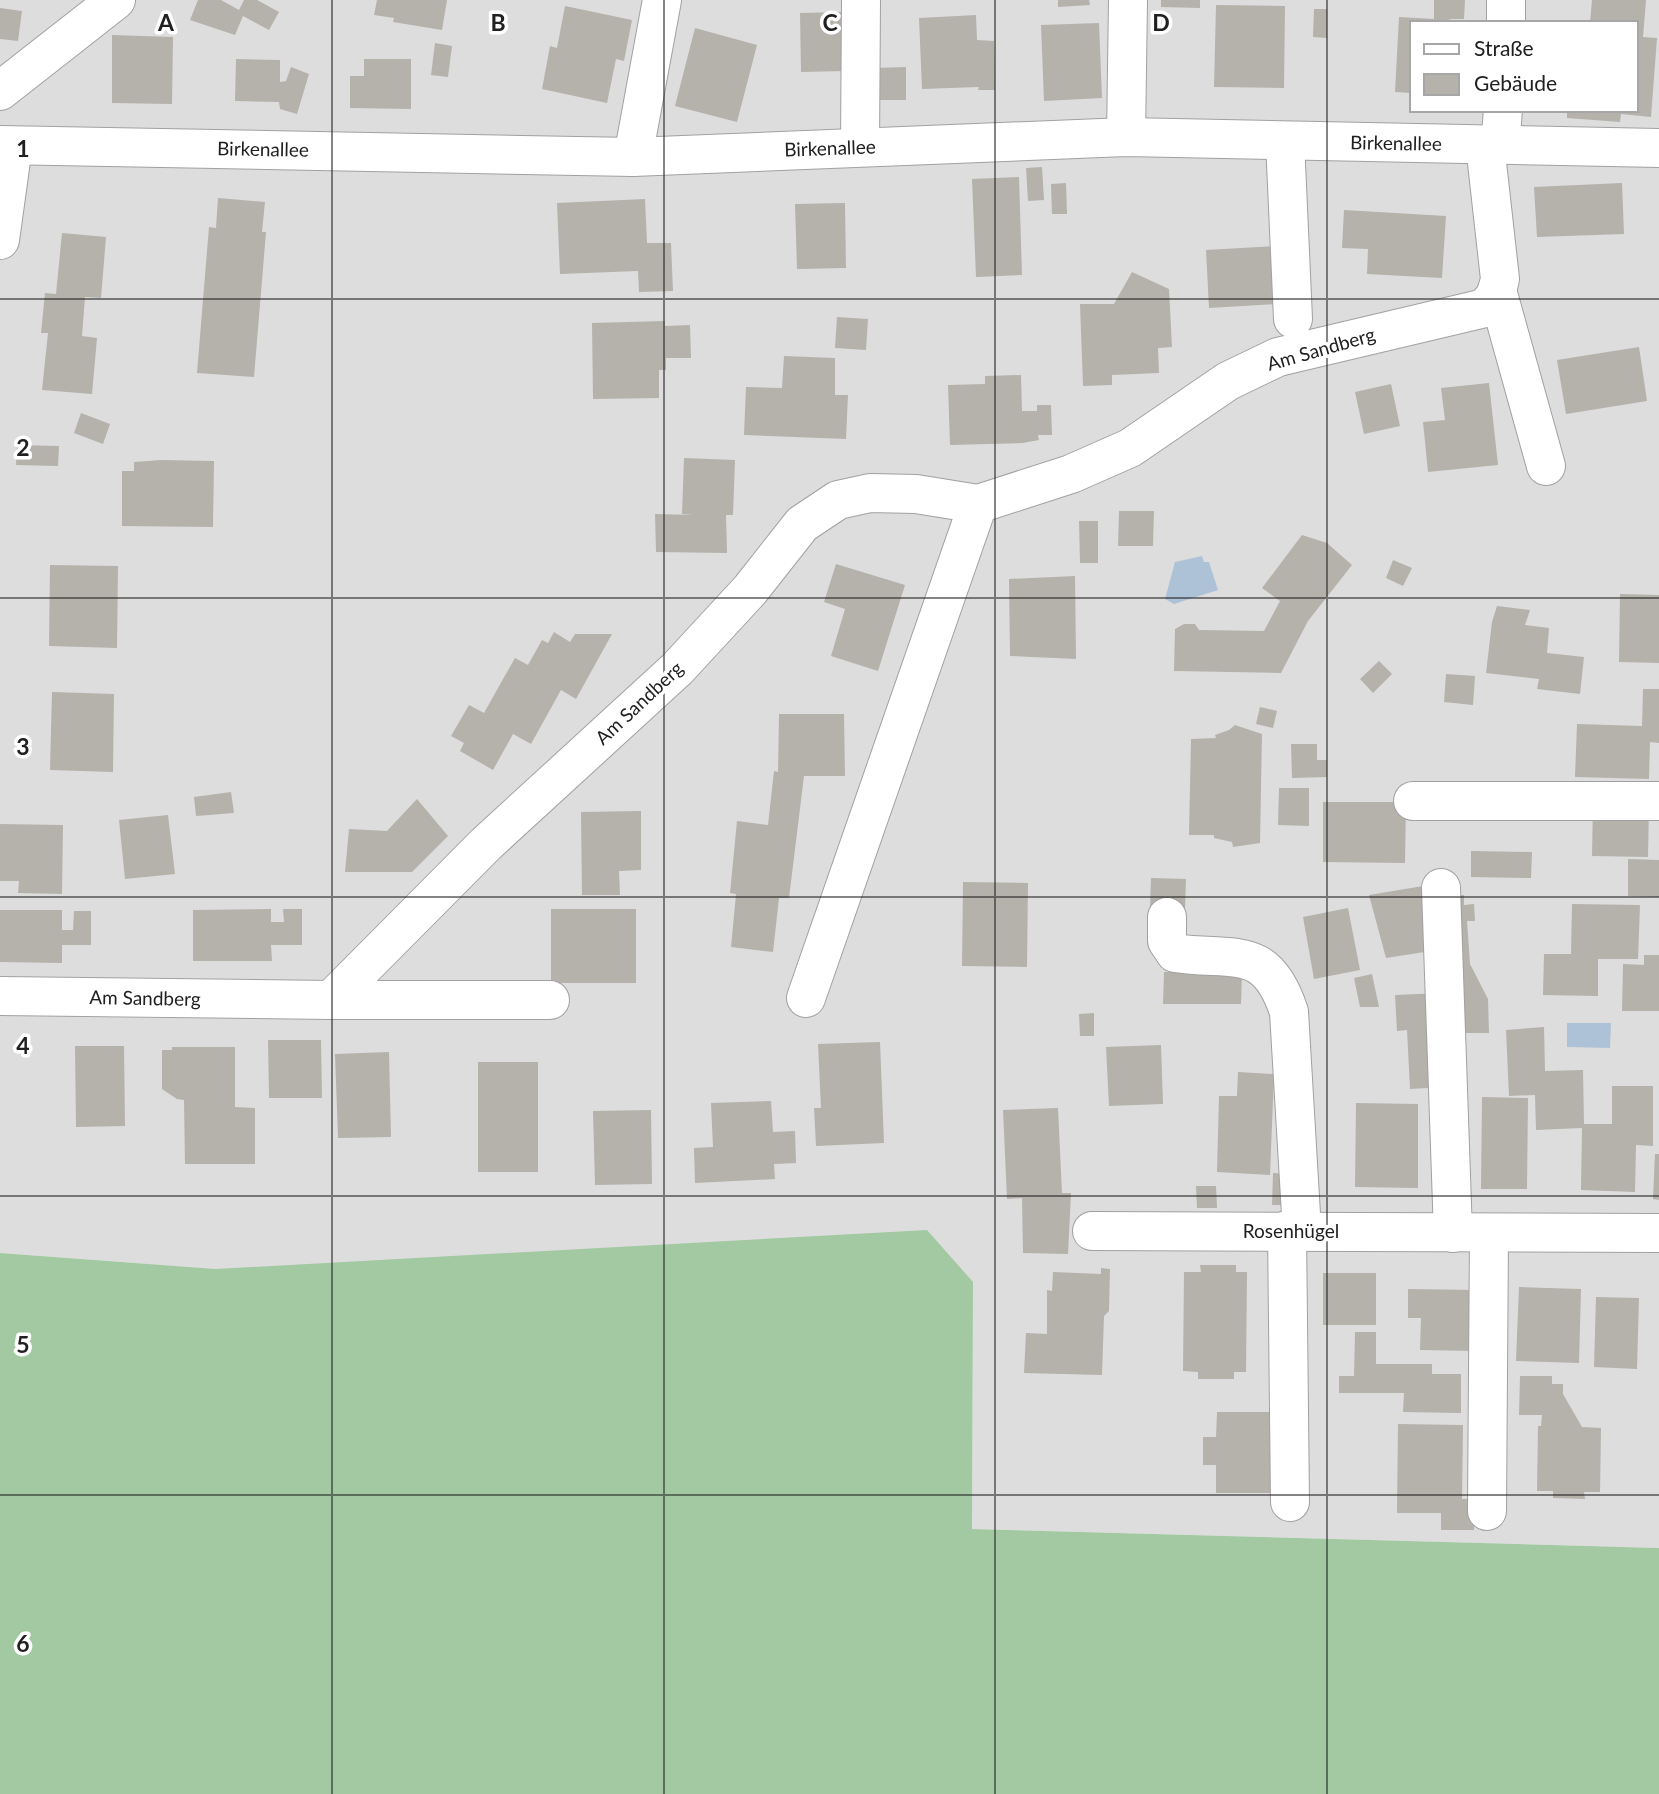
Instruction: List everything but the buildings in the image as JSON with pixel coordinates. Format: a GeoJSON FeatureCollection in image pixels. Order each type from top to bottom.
{"type":"FeatureCollection","features":[{"type":"Feature","properties":{"kind":"street"},"geometry":{"type":"LineString","coordinates":[[0,91],[116,0]]}},
{"type":"Feature","properties":{"kind":"street"},"geometry":{"type":"LineString","coordinates":[[634,157],[662,0]]}},
{"type":"Feature","properties":{"kind":"street"},"geometry":{"type":"LineString","coordinates":[[860,147],[861,0]]}},
{"type":"Feature","properties":{"kind":"street"},"geometry":{"type":"LineString","coordinates":[[1126,136],[1128,0]]}},
{"type":"Feature","properties":{"kind":"street"},"geometry":{"type":"LineString","coordinates":[[1506,0],[1506,21]]}},
{"type":"Feature","properties":{"kind":"street"},"geometry":{"type":"LineString","coordinates":[[1496,134],[1500,279],[1497,290],[1546,466]]}},
{"type":"Feature","properties":{"kind":"street","name":"Birkenallee"},"geometry":{"type":"LineString","coordinates":[[6,145],[634,157],[1126,136],[1285,141],[1496,134],[1659,148]]}},
{"type":"Feature","properties":{"kind":"street"},"geometry":{"type":"LineString","coordinates":[[1285,141],[1293,319]]}},
{"type":"Feature","properties":{"kind":"street"},"geometry":{"type":"LineString","coordinates":[[0,240],[6,145]]}},
{"type":"Feature","properties":{"kind":"street","name":"Am Sandberg"},"geometry":{"type":"LineString","coordinates":[[331,1000],[486,844],[677,669],[750,590],[802,524],[838,500],[870,493],[916,494],[978,505],[1071,474],[1130,448],[1228,382],[1278,357],[1485,308],[1497,290]]}},
{"type":"Feature","properties":{"kind":"street"},"geometry":{"type":"LineString","coordinates":[[806,998],[978,505]]}},
{"type":"Feature","properties":{"kind":"street"},"geometry":{"type":"LineString","coordinates":[[1413,801],[1659,801]]}},
{"type":"Feature","properties":{"kind":"street"},"geometry":{"type":"LineString","coordinates":[[1441,888],[1471,1233],[1487,1511]]}},
{"type":"Feature","properties":{"kind":"street"},"geometry":{"type":"LineString","coordinates":[[1167,917],[1167,942],[1175,953],[1252,960],[1266,970],[1283,994],[1289,1012],[1294,1231],[1290,1502]]}},
{"type":"Feature","properties":{"kind":"street","name":"Am Sandberg"},"geometry":{"type":"LineString","coordinates":[[0,996],[550,1000]]}},
{"type":"Feature","properties":{"kind":"street","name":"Rosenhügel"},"geometry":{"type":"LineString","coordinates":[[1092,1231],[1659,1233]]}},
{"type":"Feature","properties":{"kind":"shaded area"},"geometry":{"type":"Polygon","coordinates":[[[0,0],[1659,0],[1659,1548],[972,1529],[973,1283],[216,1269],[0,1253],[0,0]]]}},
{"type":"Feature","properties":{"kind":"green space"},"geometry":{"type":"Polygon","coordinates":[[[927,1230],[973,1282],[972,1529],[1659,1548],[1659,1794],[0,1794],[0,1253],[216,1269],[927,1230]]]}},
{"type":"Feature","properties":{"kind":"water"},"geometry":{"type":"Polygon","coordinates":[[[1202,556],[1204,562],[1209,562],[1218,590],[1174,604],[1165,599],[1175,562],[1202,556]]]}},
{"type":"Feature","properties":{"kind":"water"},"geometry":{"type":"Polygon","coordinates":[[[1567,1023],[1611,1023],[1610,1048],[1567,1047],[1567,1023]]]}}]}
